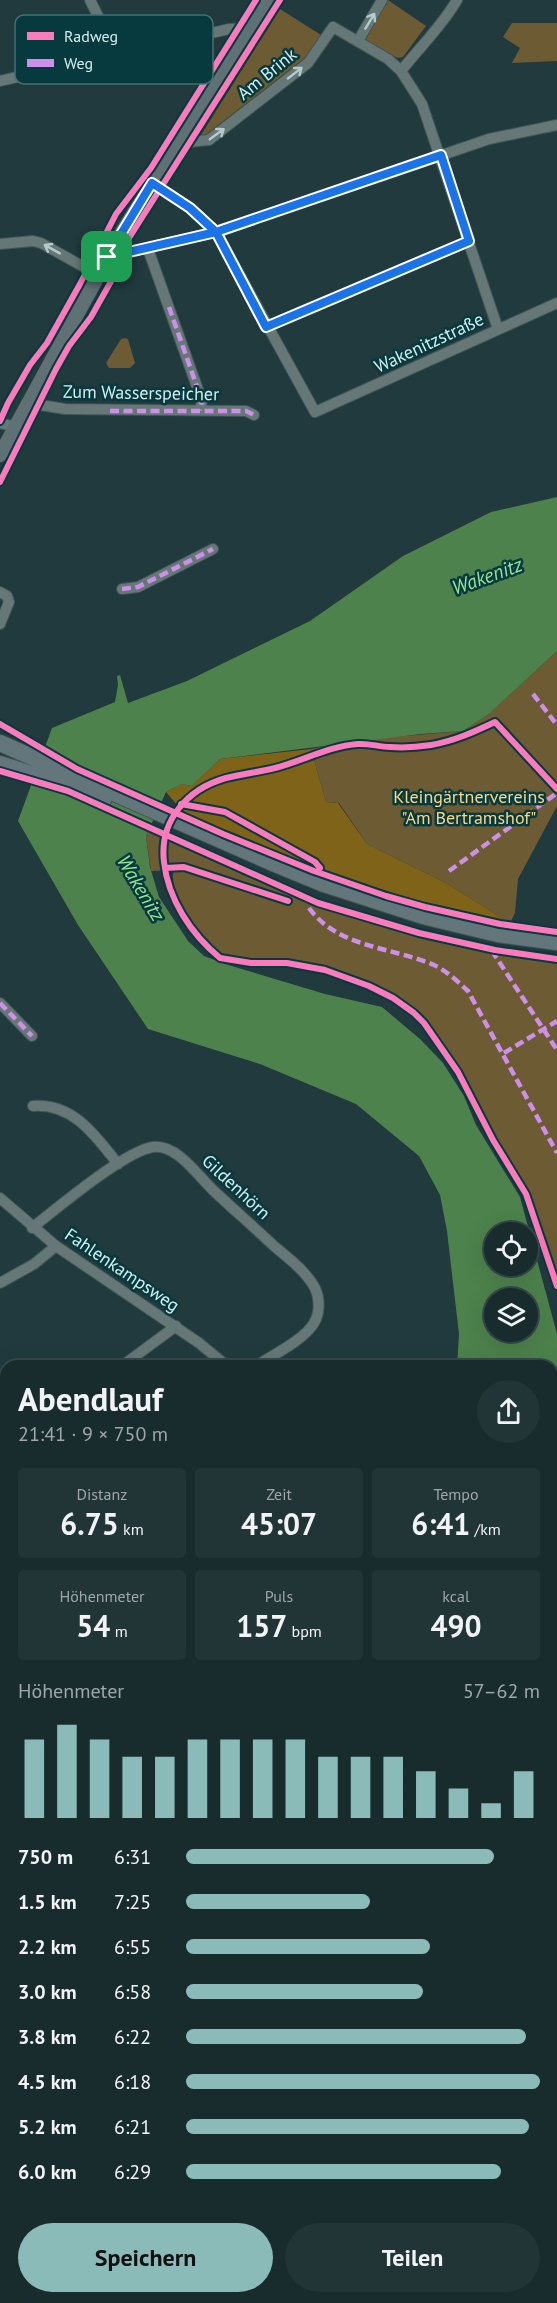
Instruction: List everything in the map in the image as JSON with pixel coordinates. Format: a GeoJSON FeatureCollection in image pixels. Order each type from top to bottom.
{"type":"FeatureCollection","features":[{"type":"Feature","properties":{"kind":"main road"},"geometry":{"type":"LineString","coordinates":[[0,455],[107,257],[267,0]]}},
{"type":"Feature","properties":{"kind":"main road"},"geometry":{"type":"LineString","coordinates":[[0,732],[72,780]]}},
{"type":"Feature","properties":{"kind":"main road"},"geometry":{"type":"LineString","coordinates":[[0,742],[72,780]]}},
{"type":"Feature","properties":{"kind":"main road"},"geometry":{"type":"LineString","coordinates":[[0,753],[72,780],[219,844],[324,884],[384,904],[498,934],[557,942]]}},
{"type":"Feature","properties":{"kind":"main road"},"geometry":{"type":"LineString","coordinates":[[0,764],[72,780]]}},
{"type":"Feature","properties":{"kind":"main road"},"geometry":{"type":"LineString","coordinates":[[219,844],[270,872],[381,913],[496,943],[557,952]]}},
{"type":"Feature","properties":{"kind":"street"},"geometry":{"type":"LineString","coordinates":[[90,0],[98,15]]}},
{"type":"Feature","properties":{"kind":"street"},"geometry":{"type":"LineString","coordinates":[[382,0],[358,41],[380,54],[401,71],[422,104],[498,329]]}},
{"type":"Feature","properties":{"kind":"street"},"geometry":{"type":"LineString","coordinates":[[401,71],[448,16],[457,0]]}},
{"type":"Feature","properties":{"kind":"street","name":"Am Brink"},"geometry":{"type":"LineString","coordinates":[[178,143],[209,140],[308,63],[333,27],[358,41]]}},
{"type":"Feature","properties":{"kind":"street"},"geometry":{"type":"LineString","coordinates":[[213,33],[250,28]]}},
{"type":"Feature","properties":{"kind":"street"},"geometry":{"type":"LineString","coordinates":[[0,81],[15,78]]}},
{"type":"Feature","properties":{"kind":"street"},"geometry":{"type":"LineString","coordinates":[[107,257],[216,232],[489,139],[557,124]]}},
{"type":"Feature","properties":{"kind":"street"},"geometry":{"type":"LineString","coordinates":[[152,183],[190,208],[216,232],[266,327],[469,241]]}},
{"type":"Feature","properties":{"kind":"street"},"geometry":{"type":"LineString","coordinates":[[0,244],[33,241],[41,243],[98,275]]}},
{"type":"Feature","properties":{"kind":"street"},"geometry":{"type":"LineString","coordinates":[[148,249],[202,402],[200,410]]}},
{"type":"Feature","properties":{"kind":"street","name":"Wakenitzstraße"},"geometry":{"type":"LineString","coordinates":[[266,327],[315,412],[557,303]]}},
{"type":"Feature","properties":{"kind":"street","name":"Zum Wasserspeicher"},"geometry":{"type":"LineString","coordinates":[[28,403],[65,409],[246,411],[254,415]]}},
{"type":"Feature","properties":{"kind":"street"},"geometry":{"type":"LineString","coordinates":[[0,423],[15,427]]}},
{"type":"Feature","properties":{"kind":"street"},"geometry":{"type":"LineString","coordinates":[[122,589],[138,587],[213,549]]}},
{"type":"Feature","properties":{"kind":"street"},"geometry":{"type":"LineString","coordinates":[[0,592],[7,596],[9,602],[0,624]]}},
{"type":"Feature","properties":{"kind":"street"},"geometry":{"type":"LineString","coordinates":[[0,1003],[32,1036]]}},
{"type":"Feature","properties":{"kind":"street"},"geometry":{"type":"LineString","coordinates":[[33,1106],[46,1105],[75,1117],[90,1129],[118,1164]]}},
{"type":"Feature","properties":{"kind":"street","name":"Gildenhörn"},"geometry":{"type":"LineString","coordinates":[[33,1228],[140,1150],[155,1147],[168,1149],[180,1157],[212,1190],[289,1258],[314,1286],[319,1304],[314,1324],[304,1335],[265,1360]]}},
{"type":"Feature","properties":{"kind":"street","name":"Fahlenkampsweg"},"geometry":{"type":"LineString","coordinates":[[0,1198],[56,1246],[200,1342],[220,1360]]}},
{"type":"Feature","properties":{"kind":"street"},"geometry":{"type":"LineString","coordinates":[[0,1284],[27,1269],[56,1246]]}},
{"type":"Feature","properties":{"kind":"street"},"geometry":{"type":"LineString","coordinates":[[130,1360],[176,1326]]}},
{"type":"Feature","properties":{"kind":"green space"},"geometry":{"type":"Polygon","coordinates":[[[388,0],[426,26],[403,57],[398,58],[367,44],[366,37],[388,0]]]}},
{"type":"Feature","properties":{"kind":"green space"},"geometry":{"type":"Polygon","coordinates":[[[280,9],[321,35],[307,56],[208,133],[210,136],[199,138],[280,9]]]}},
{"type":"Feature","properties":{"kind":"green space"},"geometry":{"type":"Polygon","coordinates":[[[512,23],[557,23],[557,61],[512,63],[520,48],[503,37],[512,23]]]}},
{"type":"Feature","properties":{"kind":"green space"},"geometry":{"type":"Polygon","coordinates":[[[121,339],[128,339],[135,363],[130,368],[109,368],[106,363],[121,339]]]}},
{"type":"Feature","properties":{"kind":"green space","name":"Kleingärtnervereins \"Am Bertramshof\""},"geometry":{"type":"Polygon","coordinates":[[[557,651],[557,806],[518,879],[515,913],[510,923],[446,883],[367,844],[339,803],[326,802],[311,749],[357,740],[463,731],[489,714],[557,651]]]}},
{"type":"Feature","properties":{"kind":"green space"},"geometry":{"type":"Polygon","coordinates":[[[148,831],[323,907],[419,936],[492,953],[557,962],[557,1277],[537,1216],[525,1188],[494,1137],[458,1066],[439,1038],[417,1013],[394,995],[342,972],[301,962],[239,960],[216,951],[198,931],[181,904],[173,879],[174,870],[151,871],[146,836],[148,831]]]}},
{"type":"Feature","properties":{"kind":"shaded area"},"geometry":{"type":"Polygon","coordinates":[[[311,749],[326,802],[338,803],[367,844],[446,883],[510,923],[428,904],[330,873],[184,813],[166,792],[182,784],[192,786],[220,759],[311,749]]]}},
{"type":"Feature","properties":{"kind":"water","name":"Wakenitz"},"geometry":{"type":"Polygon","coordinates":[[[557,497],[557,651],[489,714],[463,731],[421,734],[220,759],[192,786],[182,784],[166,792],[146,836],[150,867],[159,897],[188,941],[204,956],[325,994],[382,1007],[420,1039],[443,1063],[464,1096],[476,1125],[520,1197],[527,1222],[484,1222],[484,1276],[538,1276],[538,1264],[557,1334],[557,1360],[457,1360],[459,1334],[447,1231],[440,1195],[419,1156],[356,1104],[260,1064],[148,1029],[78,925],[18,821],[52,728],[115,702],[117,676],[120,675],[128,703],[187,681],[310,621],[403,556],[491,512],[557,497]]]}},
{"type":"Feature","properties":{"kind":"marked path"},"geometry":{"type":"LineString","coordinates":[[169,307],[202,401],[200,410]]}},
{"type":"Feature","properties":{"kind":"marked path"},"geometry":{"type":"LineString","coordinates":[[110,411],[246,411],[254,415]]}},
{"type":"Feature","properties":{"kind":"marked path"},"geometry":{"type":"LineString","coordinates":[[122,589],[138,587],[213,549]]}},
{"type":"Feature","properties":{"kind":"marked path"},"geometry":{"type":"LineString","coordinates":[[533,694],[557,725]]}},
{"type":"Feature","properties":{"kind":"marked path"},"geometry":{"type":"LineString","coordinates":[[449,871],[557,793]]}},
{"type":"Feature","properties":{"kind":"marked path"},"geometry":{"type":"LineString","coordinates":[[309,908],[321,921],[350,939],[434,965],[448,973],[468,991],[557,1153]]}},
{"type":"Feature","properties":{"kind":"marked path"},"geometry":{"type":"LineString","coordinates":[[495,950],[494,954],[557,1050]]}},
{"type":"Feature","properties":{"kind":"marked path"},"geometry":{"type":"LineString","coordinates":[[0,1003],[32,1036]]}},
{"type":"Feature","properties":{"kind":"marked path"},"geometry":{"type":"LineString","coordinates":[[504,1053],[557,1021]]}},
{"type":"Feature","properties":{"kind":"cycle path"},"geometry":{"type":"LineString","coordinates":[[213,69],[256,0]]}},
{"type":"Feature","properties":{"kind":"cycle path"},"geometry":{"type":"LineString","coordinates":[[0,482],[56,369],[69,346],[91,317],[123,260],[129,238],[280,0]]}},
{"type":"Feature","properties":{"kind":"cycle path"},"geometry":{"type":"LineString","coordinates":[[0,421],[30,365],[47,343],[116,214],[151,168],[204,84]]}},
{"type":"Feature","properties":{"kind":"cycle path"},"geometry":{"type":"LineString","coordinates":[[557,789],[495,722],[464,736],[426,746],[347,745],[275,768],[212,783],[199,790],[178,809],[166,833],[164,847],[166,876],[176,902],[191,927],[209,949],[220,958],[251,963],[287,963],[325,970],[369,986],[393,998],[424,1023],[458,1072],[493,1140],[526,1194],[557,1286]]}},
{"type":"Feature","properties":{"kind":"cycle path"},"geometry":{"type":"LineString","coordinates":[[0,724],[77,769],[223,834],[314,871],[425,907],[500,924],[557,932]]}},
{"type":"Feature","properties":{"kind":"cycle path"},"geometry":{"type":"LineString","coordinates":[[0,771],[68,791],[318,903],[419,933],[495,950],[557,959]]}},
{"type":"Feature","properties":{"kind":"cycle path"},"geometry":{"type":"LineString","coordinates":[[181,804],[225,812],[315,862],[320,868]]}},
{"type":"Feature","properties":{"kind":"cycle path"},"geometry":{"type":"LineString","coordinates":[[165,868],[184,867],[288,901]]}},
{"type":"Feature","properties":{"kind":"route"},"geometry":{"type":"LineString","coordinates":[[107,257],[152,183],[190,208],[216,232],[441,155],[469,241],[266,327],[216,232],[107,257]]}}]}
